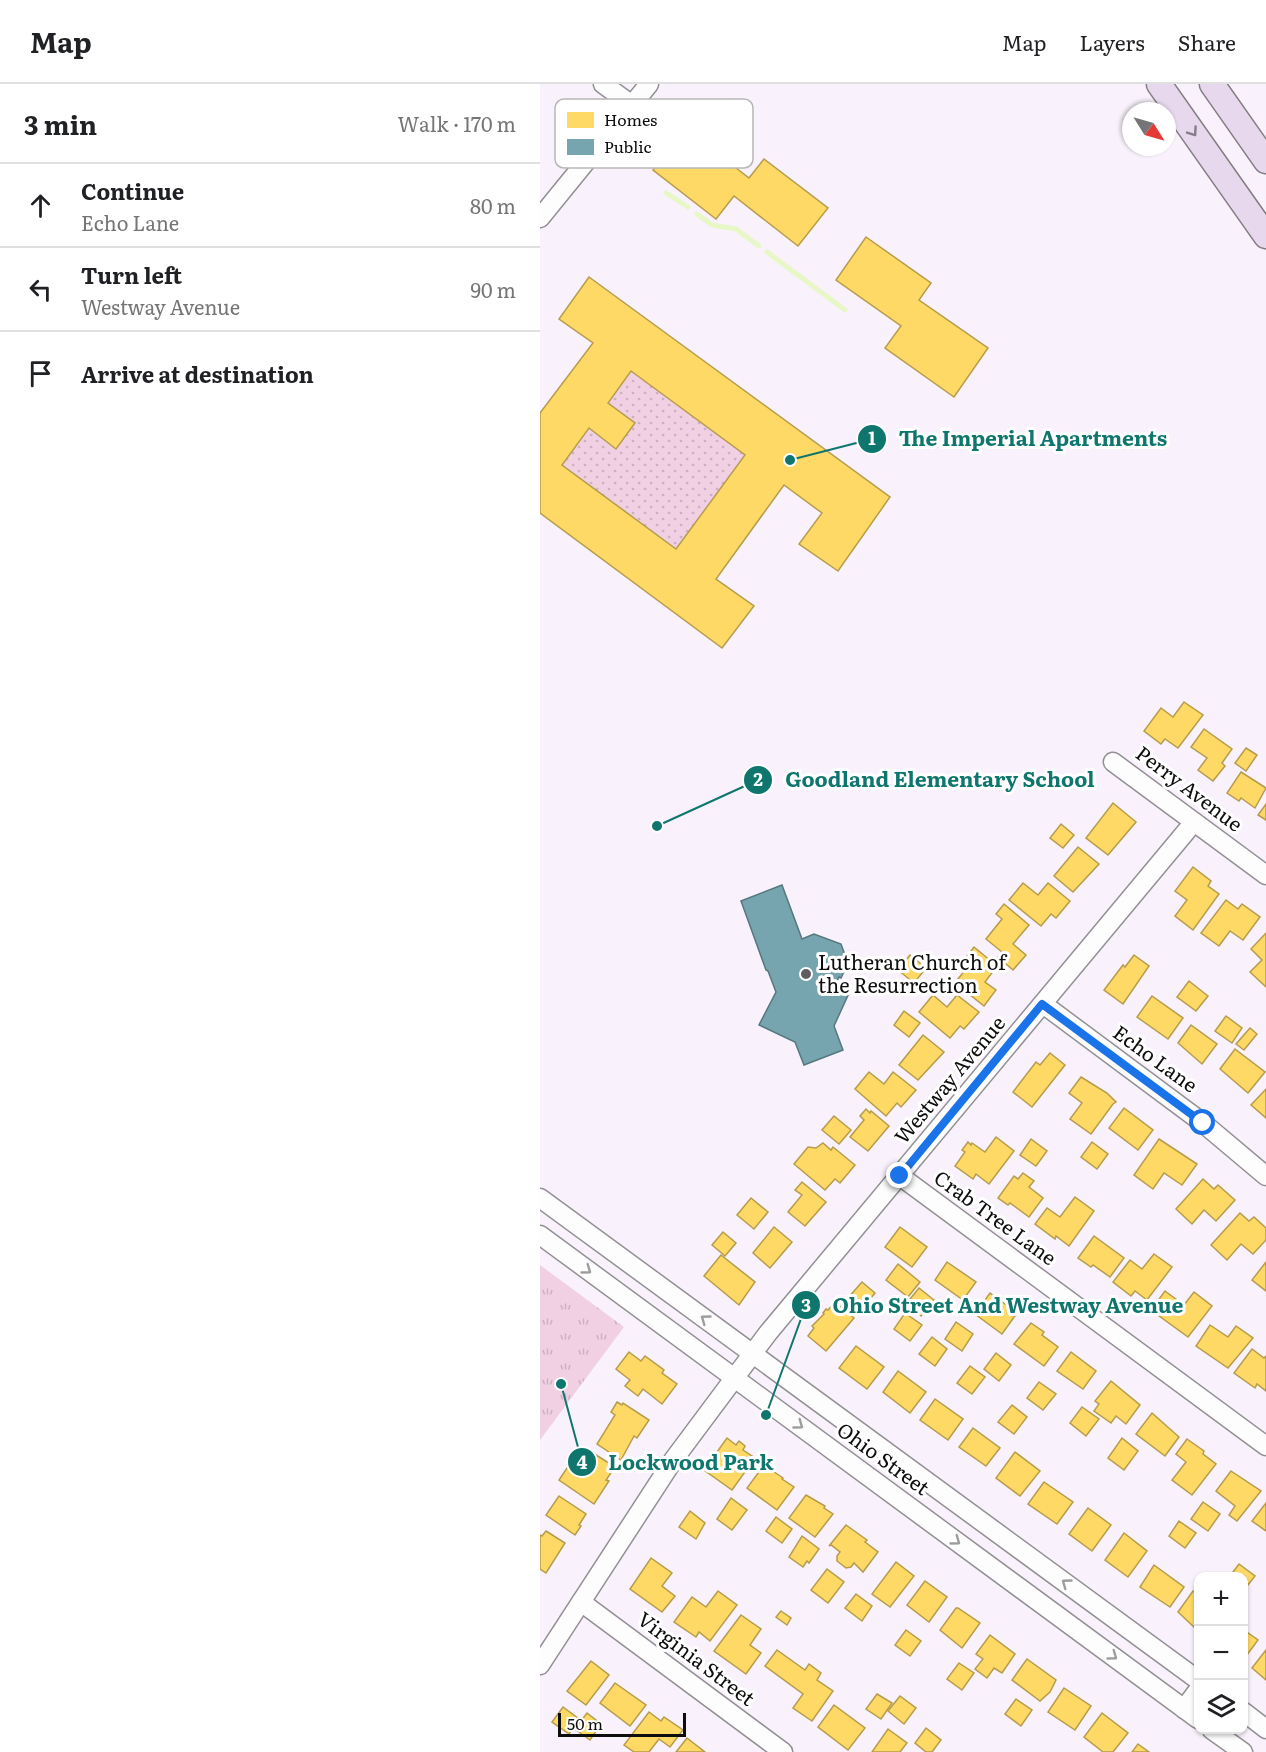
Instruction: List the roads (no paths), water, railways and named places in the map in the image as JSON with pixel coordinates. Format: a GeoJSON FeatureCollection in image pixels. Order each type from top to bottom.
{"type":"FeatureCollection","features":[{"type":"Feature","properties":{"kind":"main road"},"geometry":{"type":"LineString","coordinates":[[1159,84],[1266,236]]}},
{"type":"Feature","properties":{"kind":"main road"},"geometry":{"type":"LineString","coordinates":[[1212,84],[1266,161]]}},
{"type":"Feature","properties":{"kind":"street"},"geometry":{"type":"LineString","coordinates":[[603,84],[624,99]]}},
{"type":"Feature","properties":{"kind":"street"},"geometry":{"type":"LineString","coordinates":[[637,99],[649,84]]}},
{"type":"Feature","properties":{"kind":"street"},"geometry":{"type":"LineString","coordinates":[[540,218],[581,168]]}},
{"type":"Feature","properties":{"kind":"street","name":"Perry Avenue"},"geometry":{"type":"LineString","coordinates":[[1113,762],[1266,875]]}},
{"type":"Feature","properties":{"kind":"street","name":"Westway Avenue"},"geometry":{"type":"LineString","coordinates":[[540,1665],[674,1459],[752,1354],[1194,822]]}},
{"type":"Feature","properties":{"kind":"street","name":"Echo Lane"},"geometry":{"type":"LineString","coordinates":[[1042,1004],[1203,1123],[1266,1176]]}},
{"type":"Feature","properties":{"kind":"street","name":"Crab Tree Lane"},"geometry":{"type":"LineString","coordinates":[[900,1176],[1266,1446]]}},
{"type":"Feature","properties":{"kind":"street","name":"Ohio Street"},"geometry":{"type":"LineString","coordinates":[[540,1198],[1194,1677]]}},
{"type":"Feature","properties":{"kind":"street","name":"Ohio Street"},"geometry":{"type":"LineString","coordinates":[[540,1235],[1191,1714]]}},
{"type":"Feature","properties":{"kind":"street"},"geometry":{"type":"LineString","coordinates":[[982,1560],[1001,1535]]}},
{"type":"Feature","properties":{"kind":"street","name":"Virginia Street"},"geometry":{"type":"LineString","coordinates":[[581,1602],[783,1752]]}},
{"type":"Feature","properties":{"kind":"street"},"geometry":{"type":"LineString","coordinates":[[1248,1715],[1266,1729]]}},
{"type":"Feature","properties":{"kind":"street"},"geometry":{"type":"LineString","coordinates":[[1218,1734],[1243,1752]]}},
{"type":"Feature","properties":{"kind":"waterway"},"geometry":{"type":"LineString","coordinates":[[666,193],[688,207]]}},
{"type":"Feature","properties":{"kind":"waterway"},"geometry":{"type":"LineString","coordinates":[[697,214],[712,225],[736,229],[759,246]]}},
{"type":"Feature","properties":{"kind":"waterway"},"geometry":{"type":"LineString","coordinates":[[767,252],[845,310]]}},
{"type":"Feature","properties":{"kind":"place","name":"The Imperial Apartments"},"geometry":{"type":"Point","coordinates":[790,460]}},
{"type":"Feature","properties":{"kind":"place","name":"Goodland Elementary School"},"geometry":{"type":"Point","coordinates":[657,826]}},
{"type":"Feature","properties":{"kind":"place","name":"Lutheran Church of the Resurrection"},"geometry":{"type":"Point","coordinates":[806,974]}},
{"type":"Feature","properties":{"kind":"place","name":"Lockwood Park"},"geometry":{"type":"Point","coordinates":[561,1384]}},
{"type":"Feature","properties":{"kind":"place","name":"Ohio Street And Westway Avenue"},"geometry":{"type":"Point","coordinates":[766,1415]}}]}
